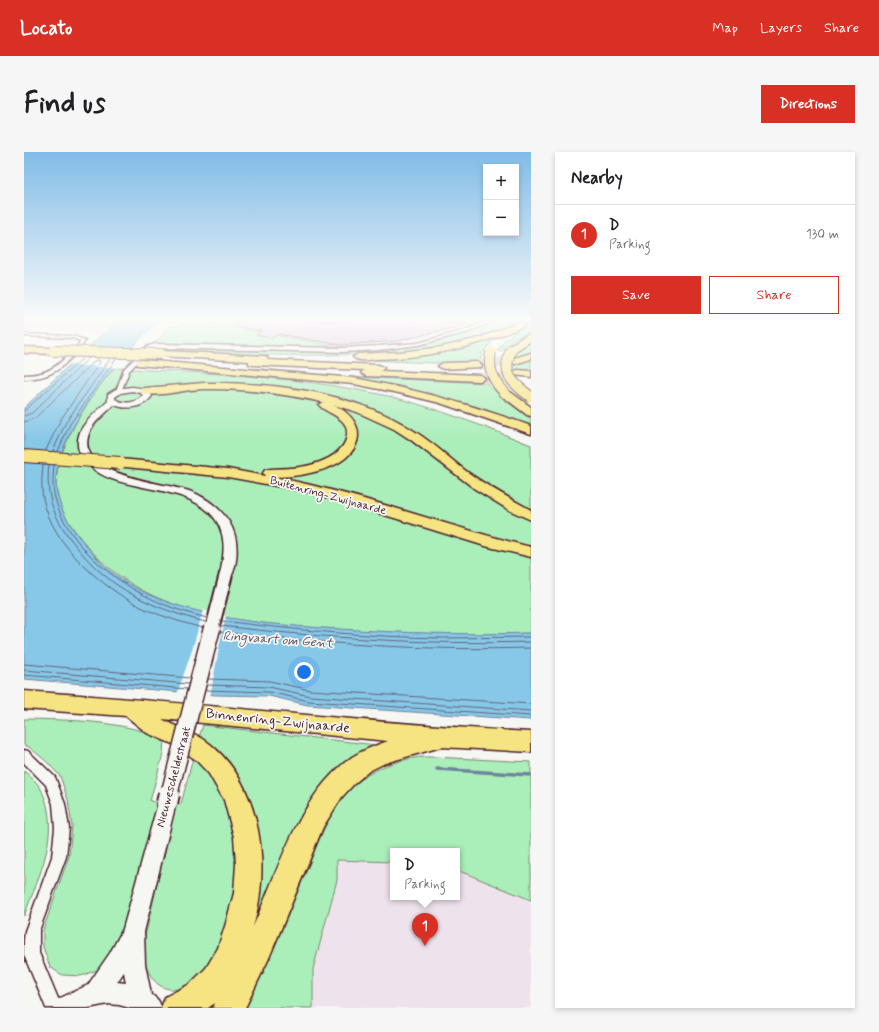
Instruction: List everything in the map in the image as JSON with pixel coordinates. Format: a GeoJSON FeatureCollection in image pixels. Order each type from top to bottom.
{"type":"FeatureCollection","features":[{"type":"Feature","properties":{"kind":"highway"},"geometry":{"type":"LineString","coordinates":[[117,361],[137,363],[150,361]]}},
{"type":"Feature","properties":{"kind":"highway"},"geometry":{"type":"LineString","coordinates":[[164,361],[341,383],[405,396],[461,413],[531,440]]}},
{"type":"Feature","properties":{"kind":"highway"},"geometry":{"type":"LineString","coordinates":[[181,361],[478,372],[435,366]]}},
{"type":"Feature","properties":{"kind":"highway"},"geometry":{"type":"LineString","coordinates":[[326,361],[405,364]]}},
{"type":"Feature","properties":{"kind":"highway"},"geometry":{"type":"LineString","coordinates":[[490,361],[489,366],[491,374],[505,393],[531,413]]}},
{"type":"Feature","properties":{"kind":"highway"},"geometry":{"type":"LineString","coordinates":[[507,361],[505,365],[507,372],[516,385],[531,397]]}},
{"type":"Feature","properties":{"kind":"highway"},"geometry":{"type":"LineString","coordinates":[[523,377],[531,374]]}},
{"type":"Feature","properties":{"kind":"highway"},"geometry":{"type":"LineString","coordinates":[[284,375],[354,381],[409,391],[466,407],[531,430]]}},
{"type":"Feature","properties":{"kind":"highway"},"geometry":{"type":"LineString","coordinates":[[141,392],[197,386],[256,389],[313,396],[349,405],[400,427],[428,446],[464,476],[486,491],[531,516]]}},
{"type":"Feature","properties":{"kind":"highway"},"geometry":{"type":"LineString","coordinates":[[141,392],[203,388],[282,394],[327,405],[345,417],[354,431],[353,439],[344,453],[334,460],[320,466],[292,472],[228,473]]}},
{"type":"Feature","properties":{"kind":"highway","name":"Buitenring-Zwijnaarde"},"geometry":{"type":"LineString","coordinates":[[24,456],[188,468],[266,479],[327,493],[425,523],[531,552]]}},
{"type":"Feature","properties":{"kind":"highway","name":"Binnenring-Zwijnaarde"},"geometry":{"type":"LineString","coordinates":[[24,700],[131,707],[442,737],[531,742]]}},
{"type":"Feature","properties":{"kind":"highway"},"geometry":{"type":"LineString","coordinates":[[131,707],[155,726],[183,738],[206,755],[221,771],[238,806],[246,833],[249,879],[242,916],[230,955],[214,983],[199,997],[181,1006]]}},
{"type":"Feature","properties":{"kind":"highway"},"geometry":{"type":"LineString","coordinates":[[235,996],[312,823],[328,795],[343,778],[369,760],[442,737]]}},
{"type":"Feature","properties":{"kind":"main road"},"geometry":{"type":"LineString","coordinates":[[117,403],[111,396],[118,391],[141,392]]}},
{"type":"Feature","properties":{"kind":"main road","name":"Nieuwescheldestraat"},"geometry":{"type":"LineString","coordinates":[[141,392],[143,401],[138,403],[117,403],[95,418],[87,429],[83,439],[83,449],[87,458],[94,465],[121,477],[186,493],[205,504],[219,515],[228,530],[231,551],[134,932],[134,964],[145,1004]]}},
{"type":"Feature","properties":{"kind":"main road","name":"Nieuwescheldestraat"},"geometry":{"type":"LineString","coordinates":[[96,994],[118,961],[134,932]]}},
{"type":"Feature","properties":{"kind":"main road"},"geometry":{"type":"LineString","coordinates":[[64,1008],[76,1000],[96,994],[119,992],[145,1004]]}},
{"type":"Feature","properties":{"kind":"street"},"geometry":{"type":"LineString","coordinates":[[24,377],[37,377],[50,374],[64,361]]}},
{"type":"Feature","properties":{"kind":"street"},"geometry":{"type":"LineString","coordinates":[[118,391],[126,370],[137,363]]}},
{"type":"Feature","properties":{"kind":"street"},"geometry":{"type":"LineString","coordinates":[[123,377],[141,392]]}},
{"type":"Feature","properties":{"kind":"street"},"geometry":{"type":"LineString","coordinates":[[24,756],[52,781],[59,804],[61,822],[59,857],[32,931],[31,946],[31,953],[54,1008]]}},
{"type":"Feature","properties":{"kind":"shaded area"},"geometry":{"type":"Polygon","coordinates":[[[336,860],[390,862],[390,900],[460,900],[460,871],[531,900],[531,1008],[313,1008],[313,969],[337,880],[336,860]]]}},
{"type":"Feature","properties":{"kind":"green space"},"geometry":{"type":"Polygon","coordinates":[[[387,361],[480,361],[434,363],[387,361]]]}},
{"type":"Feature","properties":{"kind":"green space"},"geometry":{"type":"Polygon","coordinates":[[[531,361],[531,371],[514,371],[514,363],[531,361]]]}},
{"type":"Feature","properties":{"kind":"green space"},"geometry":{"type":"Polygon","coordinates":[[[114,368],[267,378],[358,390],[395,398],[433,409],[531,445],[531,633],[407,633],[269,624],[205,614],[165,601],[141,590],[119,576],[90,550],[70,524],[63,512],[57,493],[56,478],[66,444],[74,427],[94,394],[114,368]]]}},
{"type":"Feature","properties":{"kind":"green space"},"geometry":{"type":"Polygon","coordinates":[[[329,376],[487,383],[503,399],[531,419],[531,427],[432,395],[355,379],[329,376]]]}},
{"type":"Feature","properties":{"kind":"green space"},"geometry":{"type":"Polygon","coordinates":[[[24,719],[95,722],[130,728],[164,739],[163,754],[150,801],[159,803],[121,940],[100,969],[81,976],[62,975],[50,967],[43,947],[43,930],[69,856],[72,826],[68,800],[60,776],[46,761],[29,747],[24,745],[24,719]]]}},
{"type":"Feature","properties":{"kind":"green space"},"geometry":{"type":"Polygon","coordinates":[[[203,725],[385,746],[358,757],[253,933],[260,883],[198,740],[203,725]]]}},
{"type":"Feature","properties":{"kind":"green space"},"geometry":{"type":"Polygon","coordinates":[[[419,757],[434,757],[531,762],[531,900],[460,871],[460,848],[390,848],[390,862],[337,860],[337,880],[313,969],[313,1008],[241,1008],[252,991],[270,956],[322,834],[338,803],[360,780],[376,770],[401,761],[419,757]]]}},
{"type":"Feature","properties":{"kind":"green space"},"geometry":{"type":"Polygon","coordinates":[[[193,758],[210,776],[222,796],[230,818],[235,841],[236,864],[234,888],[230,911],[223,934],[211,963],[204,974],[193,983],[185,987],[169,989],[162,987],[150,975],[144,961],[143,945],[176,804],[181,804],[193,758]]]}},
{"type":"Feature","properties":{"kind":"green space"},"geometry":{"type":"Polygon","coordinates":[[[24,771],[41,789],[47,805],[49,837],[42,869],[24,916],[24,771]]]}},
{"type":"Feature","properties":{"kind":"water","name":"Ringvaart om Gent"},"geometry":{"type":"Polygon","coordinates":[[[73,361],[120,361],[94,393],[68,438],[59,459],[56,487],[62,509],[78,536],[105,566],[127,583],[167,602],[212,614],[248,621],[303,627],[387,632],[459,634],[531,633],[531,720],[308,705],[269,696],[216,695],[24,679],[24,408],[73,361]]]}},
{"type":"Feature","properties":{"kind":"pier"},"geometry":{"type":"Polygon","coordinates":[[[72,361],[122,361],[117,368],[68,365],[72,361]]]}},
{"type":"Feature","properties":{"kind":"pier"},"geometry":{"type":"Polygon","coordinates":[[[203,610],[226,616],[210,697],[177,694],[193,647],[203,610]]]}},
{"type":"Feature","properties":{"kind":"waterway"},"geometry":{"type":"LineString","coordinates":[[437,769],[531,775]]}},
{"type":"Feature","properties":{"kind":"tunnel"},"geometry":{"type":"LineString","coordinates":[[477,365],[515,361]]}},
{"type":"Feature","properties":{"kind":"tunnel"},"geometry":{"type":"LineString","coordinates":[[480,378],[521,379]]}},
{"type":"Feature","properties":{"kind":"place","name":"D"},"geometry":{"type":"Point","coordinates":[425,946]}}]}
